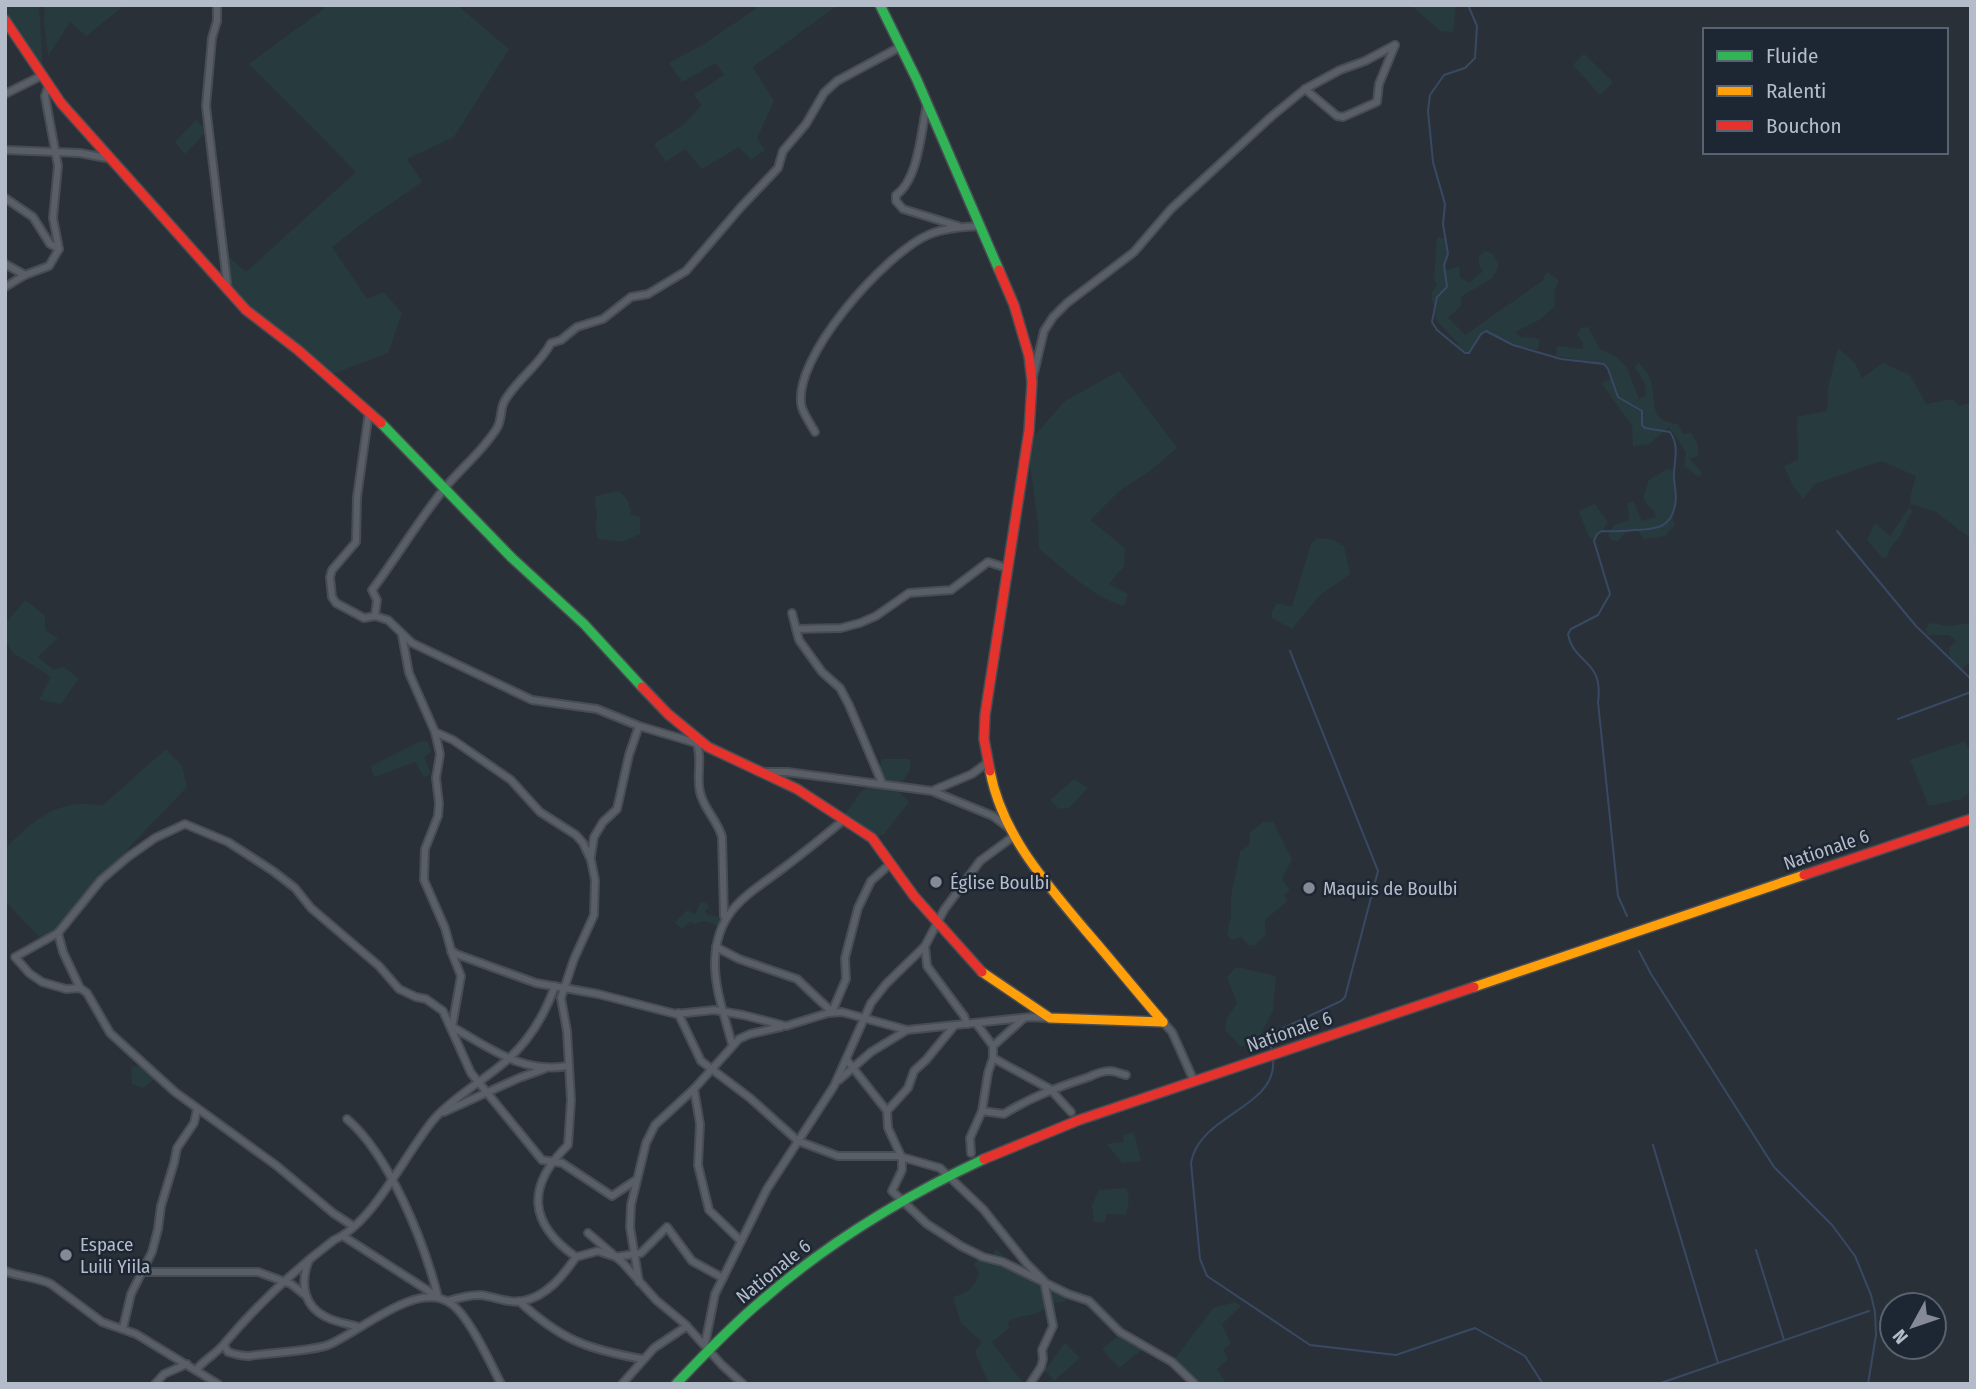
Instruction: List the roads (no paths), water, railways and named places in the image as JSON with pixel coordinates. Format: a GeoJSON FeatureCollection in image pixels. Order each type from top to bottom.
{"type":"FeatureCollection","features":[{"type":"Feature","properties":{"kind":"street"},"geometry":{"type":"LineString","coordinates":[[217,5],[206,106],[228,291]]}},
{"type":"Feature","properties":{"kind":"street"},"geometry":{"type":"LineString","coordinates":[[880,5],[917,80],[1014,305],[1029,356],[1032,382]]}},
{"type":"Feature","properties":{"kind":"street"},"geometry":{"type":"LineString","coordinates":[[5,20],[61,103],[228,291],[253,316],[298,350],[369,412],[512,558],[584,624],[668,714],[708,747]]}},
{"type":"Feature","properties":{"kind":"street"},"geometry":{"type":"LineString","coordinates":[[1195,1081],[1172,1032],[1038,874],[1012,832],[994,791],[987,763],[985,716],[1029,431],[1032,382],[1044,331],[1067,303],[1134,252],[1171,209],[1272,116],[1306,89],[1395,45],[1379,84],[1377,102],[1343,117],[1337,116],[1306,89]]}},
{"type":"Feature","properties":{"kind":"street"},"geometry":{"type":"LineString","coordinates":[[375,617],[377,600],[372,590],[390,567],[405,540],[445,488],[495,432],[503,404],[539,362],[552,341],[561,340],[577,327],[603,319],[631,297],[648,294],[686,271],[741,206],[778,168],[783,151],[806,124],[824,93],[837,81],[900,47]]}},
{"type":"Feature","properties":{"kind":"street"},"geometry":{"type":"LineString","coordinates":[[5,94],[46,79]]}},
{"type":"Feature","properties":{"kind":"street"},"geometry":{"type":"LineString","coordinates":[[5,287],[48,266],[59,249],[53,218],[58,183],[56,152],[46,108],[46,79]]}},
{"type":"Feature","properties":{"kind":"street"},"geometry":{"type":"LineString","coordinates":[[927,104],[914,169],[904,189],[896,195],[896,201],[903,209],[960,227]]}},
{"type":"Feature","properties":{"kind":"street"},"geometry":{"type":"LineString","coordinates":[[5,150],[80,153],[112,159]]}},
{"type":"Feature","properties":{"kind":"street"},"geometry":{"type":"LineString","coordinates":[[5,198],[33,217],[50,244],[59,249]]}},
{"type":"Feature","properties":{"kind":"street"},"geometry":{"type":"LineString","coordinates":[[815,432],[802,408],[802,393],[811,360],[839,316],[877,272],[914,243],[928,235],[960,227],[981,226]]}},
{"type":"Feature","properties":{"kind":"street"},"geometry":{"type":"LineString","coordinates":[[5,264],[25,275]]}},
{"type":"Feature","properties":{"kind":"street"},"geometry":{"type":"LineString","coordinates":[[369,412],[357,497],[356,542],[332,570],[330,577],[332,597],[337,603],[364,618],[388,620],[402,635],[452,663],[532,700],[597,709],[639,726],[708,747],[765,772],[872,838],[914,896],[978,969],[1050,1018]]}},
{"type":"Feature","properties":{"kind":"street"},"geometry":{"type":"LineString","coordinates":[[796,629],[841,628],[860,623],[876,616],[909,593],[950,590],[988,562],[1007,568]]}},
{"type":"Feature","properties":{"kind":"street"},"geometry":{"type":"LineString","coordinates":[[792,613],[799,640],[822,673],[839,688],[849,705],[882,783]]}},
{"type":"Feature","properties":{"kind":"street"},"geometry":{"type":"LineString","coordinates":[[402,635],[409,673],[435,732],[440,754],[436,778],[438,816],[425,849],[424,880],[445,928],[461,976],[452,1027],[454,1040],[465,1063],[486,1094],[542,1160],[562,1163],[612,1196],[636,1180]]}},
{"type":"Feature","properties":{"kind":"street"},"geometry":{"type":"LineString","coordinates":[[591,860],[594,836],[603,822],[617,809],[629,755],[639,726]]}},
{"type":"Feature","properties":{"kind":"street"},"geometry":{"type":"LineString","coordinates":[[435,732],[453,740],[511,780],[540,812],[576,835],[591,860],[595,880],[594,915],[586,929],[561,998],[567,1031],[571,1100],[568,1145],[545,1172],[537,1204],[547,1229],[556,1241],[576,1257]]}},
{"type":"Feature","properties":{"kind":"street"},"geometry":{"type":"LineString","coordinates":[[691,733],[697,743],[701,766],[700,794],[719,827],[723,844],[724,922]]}},
{"type":"Feature","properties":{"kind":"street"},"geometry":{"type":"LineString","coordinates":[[932,791],[972,774],[987,763]]}},
{"type":"Feature","properties":{"kind":"street"},"geometry":{"type":"LineString","coordinates":[[765,772],[787,772],[932,791],[993,816],[1012,832]]}},
{"type":"Feature","properties":{"kind":"street"},"geometry":{"type":"LineString","coordinates":[[732,1044],[716,974],[716,947],[728,914],[757,885],[784,868],[845,819]]}},
{"type":"Feature","properties":{"kind":"street","name":"Nationale 6"},"geometry":{"type":"LineString","coordinates":[[676,1384],[707,1347],[798,1270],[901,1201],[947,1176],[1038,1135],[1971,819]]}},
{"type":"Feature","properties":{"kind":"street"},"geometry":{"type":"LineString","coordinates":[[80,988],[66,989],[42,982],[29,973],[15,957],[58,933],[101,880],[155,838],[185,824],[239,848],[295,888],[311,908],[379,966],[399,989],[433,1003],[446,1016],[452,1027],[508,1060],[545,1069]]}},
{"type":"Feature","properties":{"kind":"street"},"geometry":{"type":"LineString","coordinates":[[707,1347],[713,1298],[767,1189],[836,1083],[872,1003],[886,984],[925,946],[944,910],[980,861],[1012,832]]}},
{"type":"Feature","properties":{"kind":"street"},"geometry":{"type":"LineString","coordinates":[[832,1012],[846,979],[845,958],[858,908],[871,881],[890,864]]}},
{"type":"Feature","properties":{"kind":"street"},"geometry":{"type":"LineString","coordinates":[[58,933],[63,952],[80,988],[90,997],[110,1033],[197,1110],[239,1138],[353,1226]]}},
{"type":"Feature","properties":{"kind":"street"},"geometry":{"type":"LineString","coordinates":[[925,946],[927,966],[967,1024]]}},
{"type":"Feature","properties":{"kind":"street"},"geometry":{"type":"LineString","coordinates":[[716,947],[739,959],[797,979],[832,1012]]}},
{"type":"Feature","properties":{"kind":"street"},"geometry":{"type":"LineString","coordinates":[[451,950],[475,962],[524,979],[563,988],[678,1013],[714,1010],[786,1026]]}},
{"type":"Feature","properties":{"kind":"street"},"geometry":{"type":"LineString","coordinates":[[197,1369],[205,1359],[224,1345],[283,1280],[353,1226],[392,1181],[438,1115],[508,1060],[537,1024],[555,986]]}},
{"type":"Feature","properties":{"kind":"street"},"geometry":{"type":"LineString","coordinates":[[639,1282],[629,1227],[636,1180],[646,1143],[655,1125],[713,1070],[732,1044],[750,1034],[832,1012],[865,1017],[907,1030],[1024,1018],[1108,1023],[1163,1022]]}},
{"type":"Feature","properties":{"kind":"street"},"geometry":{"type":"LineString","coordinates":[[678,1013],[701,1061],[750,1098],[798,1141],[838,1156],[887,1155],[940,1168],[983,1209],[1044,1281],[1053,1326],[1042,1350],[1041,1367],[1030,1384]]}},
{"type":"Feature","properties":{"kind":"street"},"geometry":{"type":"LineString","coordinates":[[993,1046],[1024,1018]]}},
{"type":"Feature","properties":{"kind":"street"},"geometry":{"type":"LineString","coordinates":[[971,1153],[970,1138],[982,1111],[993,1058],[993,1046],[976,1023]]}},
{"type":"Feature","properties":{"kind":"street"},"geometry":{"type":"LineString","coordinates":[[887,1111],[908,1088],[914,1071],[954,1026]]}},
{"type":"Feature","properties":{"kind":"street"},"geometry":{"type":"LineString","coordinates":[[836,1083],[852,1067],[907,1030]]}},
{"type":"Feature","properties":{"kind":"street"},"geometry":{"type":"LineString","coordinates":[[993,1058],[1050,1089],[1071,1112]]}},
{"type":"Feature","properties":{"kind":"street"},"geometry":{"type":"LineString","coordinates":[[846,1059],[887,1111],[888,1128],[902,1158],[899,1179],[892,1191],[901,1201],[951,1241],[1089,1301],[1120,1332],[1170,1362],[1195,1384]]}},
{"type":"Feature","properties":{"kind":"street"},"geometry":{"type":"LineString","coordinates":[[438,1115],[519,1077],[545,1069],[568,1066]]}},
{"type":"Feature","properties":{"kind":"street"},"geometry":{"type":"LineString","coordinates":[[982,1111],[1004,1114],[1050,1089],[1101,1072],[1126,1075]]}},
{"type":"Feature","properties":{"kind":"street"},"geometry":{"type":"LineString","coordinates":[[694,1089],[700,1124],[698,1165],[709,1210],[741,1241]]}},
{"type":"Feature","properties":{"kind":"street"},"geometry":{"type":"LineString","coordinates":[[123,1328],[128,1301],[143,1272],[159,1229],[161,1206],[177,1148],[194,1123],[197,1110]]}},
{"type":"Feature","properties":{"kind":"street"},"geometry":{"type":"LineString","coordinates":[[346,1119],[380,1156],[423,1250],[438,1297]]}},
{"type":"Feature","properties":{"kind":"street"},"geometry":{"type":"LineString","coordinates":[[448,1301],[481,1295],[519,1301],[545,1291],[563,1276],[576,1257],[597,1251],[616,1257],[635,1255],[647,1250],[667,1227],[692,1261],[723,1278]]}},
{"type":"Feature","properties":{"kind":"street"},"geometry":{"type":"LineString","coordinates":[[588,1233],[616,1257],[656,1300],[687,1326],[743,1384]]}},
{"type":"Feature","properties":{"kind":"street"},"geometry":{"type":"LineString","coordinates":[[343,1236],[455,1307],[480,1343],[501,1384]]}},
{"type":"Feature","properties":{"kind":"street"},"geometry":{"type":"LineString","coordinates":[[305,1295],[304,1270],[310,1258]]}},
{"type":"Feature","properties":{"kind":"street"},"geometry":{"type":"LineString","coordinates":[[5,1271],[42,1279],[102,1322],[136,1334],[218,1384]]}},
{"type":"Feature","properties":{"kind":"street"},"geometry":{"type":"LineString","coordinates":[[143,1272],[258,1272],[283,1280],[305,1295],[316,1310],[327,1318],[359,1327]]}},
{"type":"Feature","properties":{"kind":"street"},"geometry":{"type":"LineString","coordinates":[[224,1345],[228,1352],[248,1356],[328,1346],[359,1327],[417,1299],[438,1297]]}},
{"type":"Feature","properties":{"kind":"street"},"geometry":{"type":"LineString","coordinates":[[519,1301],[535,1317],[573,1342],[592,1349],[642,1359]]}},
{"type":"Feature","properties":{"kind":"street"},"geometry":{"type":"LineString","coordinates":[[622,1384],[654,1348],[687,1326]]}},
{"type":"Feature","properties":{"kind":"street"},"geometry":{"type":"LineString","coordinates":[[155,1384],[164,1374],[187,1364]]}},
{"type":"Feature","properties":{"kind":"waterway"},"geometry":{"type":"LineString","coordinates":[[1468,5],[1477,26],[1475,58],[1465,68],[1444,75],[1430,95],[1428,111],[1433,162],[1445,204],[1443,224],[1448,254],[1444,265],[1447,287],[1437,297],[1432,322],[1437,330],[1465,353],[1469,353],[1481,334],[1486,331],[1513,345],[1561,359],[1604,364],[1618,397],[1642,411],[1642,425],[1645,428],[1670,432],[1675,446],[1676,501],[1670,519],[1655,528],[1602,531],[1597,534],[1594,541],[1610,594],[1598,615],[1571,629],[1568,634],[1576,652],[1597,678],[1618,896],[1627,916]]}},
{"type":"Feature","properties":{"kind":"waterway"},"geometry":{"type":"LineString","coordinates":[[1837,531],[1916,626],[1971,679]]}},
{"type":"Feature","properties":{"kind":"waterway"},"geometry":{"type":"LineString","coordinates":[[1271,1048],[1270,1039],[1275,1032],[1345,997],[1378,871],[1290,651]]}},
{"type":"Feature","properties":{"kind":"waterway"},"geometry":{"type":"LineString","coordinates":[[1898,719],[1971,692]]}},
{"type":"Feature","properties":{"kind":"waterway"},"geometry":{"type":"LineString","coordinates":[[1639,951],[1774,1167],[1832,1225],[1855,1256],[1875,1312],[1876,1335],[1868,1384]]}},
{"type":"Feature","properties":{"kind":"waterway"},"geometry":{"type":"LineString","coordinates":[[1273,1059],[1271,1076],[1263,1089],[1208,1133],[1197,1146],[1191,1163],[1200,1259],[1207,1276],[1310,1345],[1396,1355],[1475,1328],[1525,1356],[1543,1384]]}},
{"type":"Feature","properties":{"kind":"waterway"},"geometry":{"type":"LineString","coordinates":[[1653,1145],[1718,1363]]}},
{"type":"Feature","properties":{"kind":"waterway"},"geometry":{"type":"LineString","coordinates":[[1756,1250],[1784,1340]]}},
{"type":"Feature","properties":{"kind":"waterway"},"geometry":{"type":"LineString","coordinates":[[1658,1384],[1869,1311]]}},
{"type":"Feature","properties":{"kind":"place","name":"Église Boulbi"},"geometry":{"type":"Point","coordinates":[936,882]}},
{"type":"Feature","properties":{"kind":"place","name":"Maquis de Boulbi"},"geometry":{"type":"Point","coordinates":[1309,888]}},
{"type":"Feature","properties":{"kind":"place","name":"Espace Luili Yiila"},"geometry":{"type":"Point","coordinates":[66,1255]}}]}
